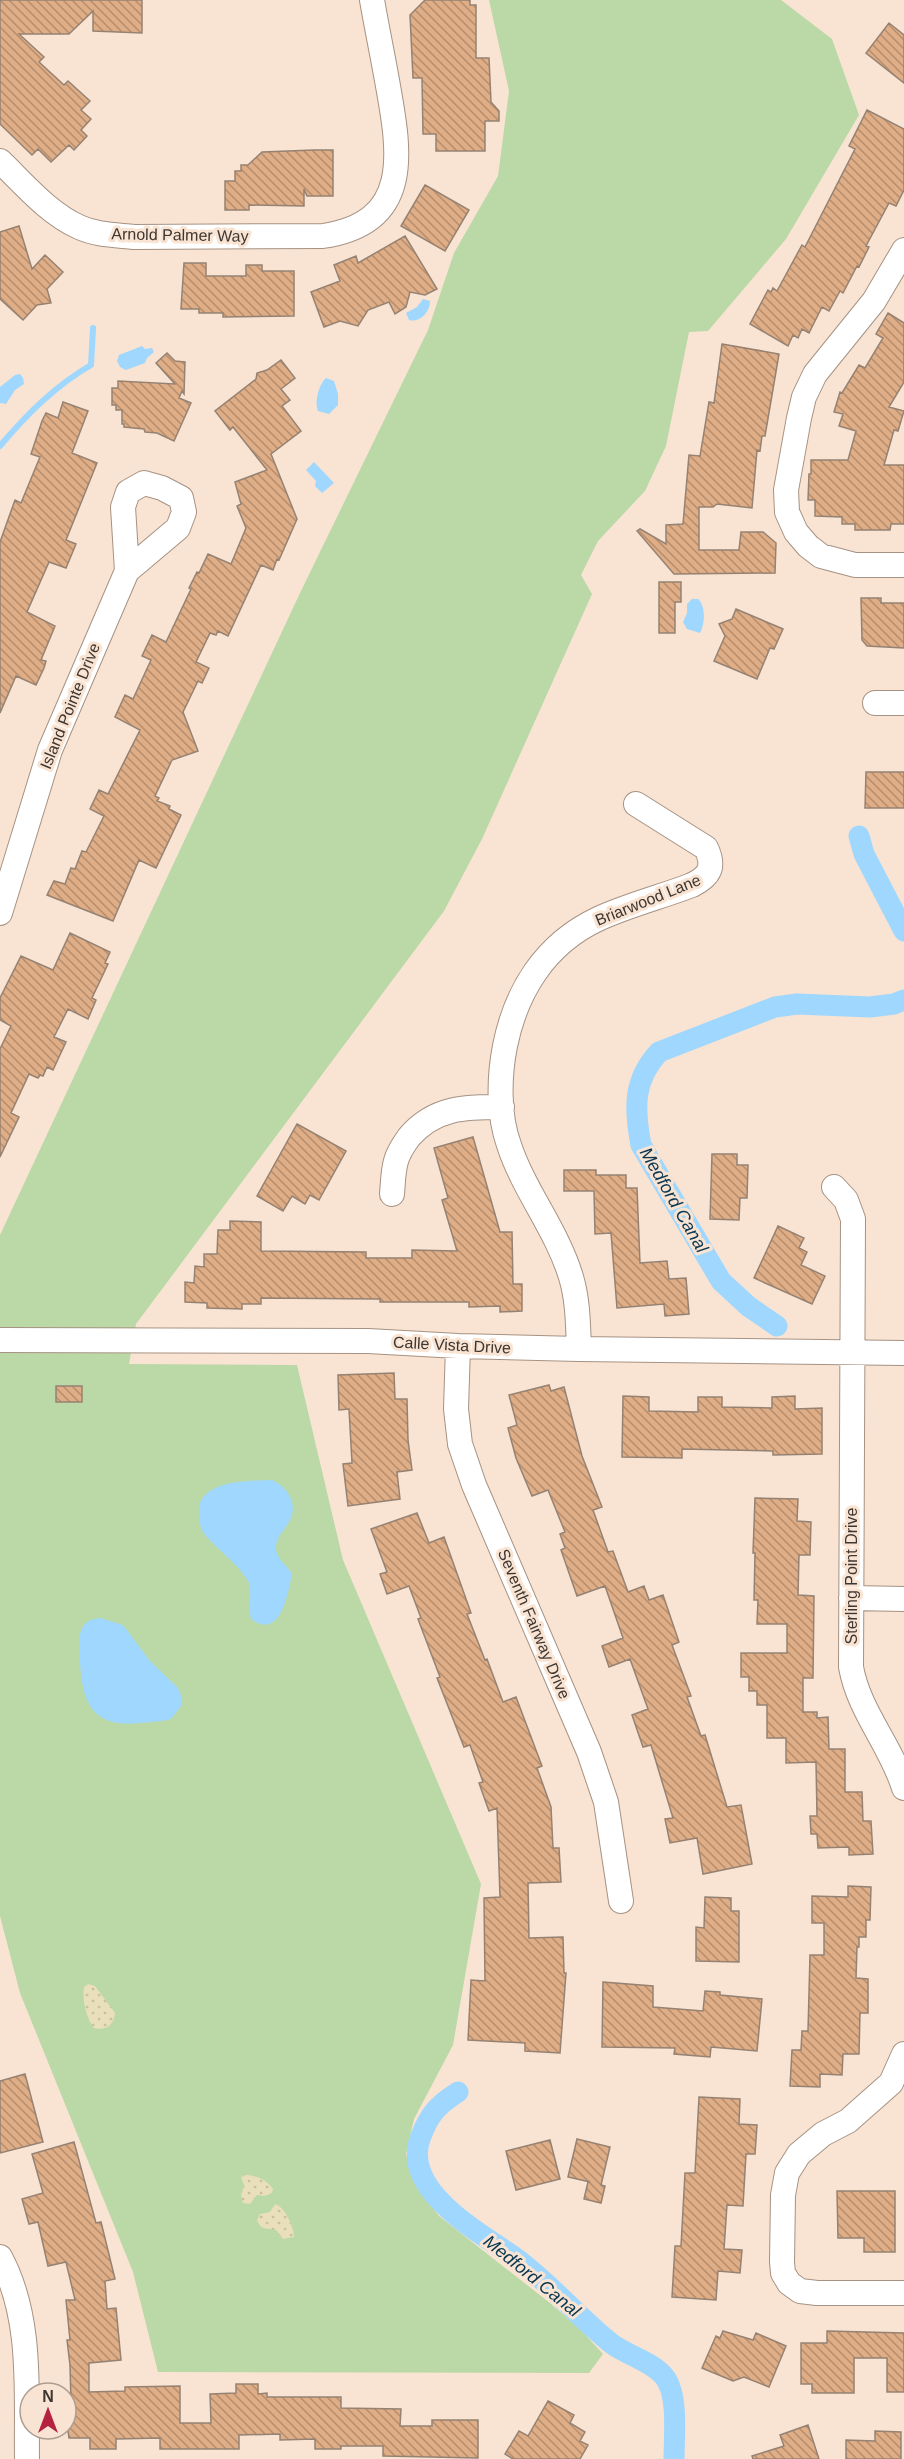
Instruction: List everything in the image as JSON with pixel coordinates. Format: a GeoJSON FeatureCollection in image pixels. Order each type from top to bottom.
{"type":"FeatureCollection","features":[{"type":"Feature","properties":{"kind":"street","name":"Arnold Palmer Way"},"geometry":{"type":"LineString","coordinates":[[0,161],[59,216],[80,228],[105,234],[134,237],[323,236],[340,234],[354,228],[378,211],[389,195],[396,175],[398,153],[396,127],[372,0]]}},
{"type":"Feature","properties":{"kind":"street"},"geometry":{"type":"LineString","coordinates":[[904,250],[874,301],[815,374],[804,397],[786,490],[787,512],[796,532],[821,556],[855,565],[904,565]]}},
{"type":"Feature","properties":{"kind":"street","name":"Island Pointe Drive"},"geometry":{"type":"LineString","coordinates":[[0,913],[50,750],[127,571]]}},
{"type":"Feature","properties":{"kind":"street"},"geometry":{"type":"LineString","coordinates":[[875,703],[904,703]]}},
{"type":"Feature","properties":{"kind":"street","name":"Briarwood Lane"},"geometry":{"type":"LineString","coordinates":[[579,1349],[577,1302],[571,1276],[508,1144],[502,1107],[502,1060],[508,1030],[525,984],[540,963],[556,947],[598,919],[692,885],[705,879],[711,870],[712,860],[706,848],[636,804]]}},
{"type":"Feature","properties":{"kind":"street"},"geometry":{"type":"LineString","coordinates":[[392,1194],[396,1161],[404,1144],[421,1124],[442,1113],[468,1107],[502,1107]]}},
{"type":"Feature","properties":{"kind":"street","name":"Sterling Point Drive"},"geometry":{"type":"LineString","coordinates":[[834,1187],[846,1200],[853,1219],[851,1667],[863,1708],[892,1758],[904,1788]]}},
{"type":"Feature","properties":{"kind":"street","name":"Calle Vista Drive"},"geometry":{"type":"LineString","coordinates":[[0,1340],[368,1341],[579,1349],[904,1353]]}},
{"type":"Feature","properties":{"kind":"street","name":"Seventh Fairway Drive"},"geometry":{"type":"LineString","coordinates":[[458,1346],[456,1409],[460,1443],[474,1485],[589,1752],[606,1802],[621,1901]]}},
{"type":"Feature","properties":{"kind":"street"},"geometry":{"type":"LineString","coordinates":[[851,1598],[904,1599]]}},
{"type":"Feature","properties":{"kind":"street"},"geometry":{"type":"LineString","coordinates":[[904,2054],[891,2083],[848,2121],[823,2134],[799,2154],[787,2173],[783,2195],[782,2262],[783,2273],[789,2283],[800,2291],[904,2293]]}},
{"type":"Feature","properties":{"kind":"street"},"geometry":{"type":"LineString","coordinates":[[0,2258],[22,2315],[26,2366],[27,2459]]}},
{"type":"Feature","properties":{"kind":"green space"},"geometry":{"type":"Polygon","coordinates":[[[489,0],[781,0],[832,39],[859,115],[786,239],[708,331],[689,332],[666,446],[645,491],[598,541],[581,575],[592,594],[482,839],[444,911],[136,1324],[129,1364],[297,1365],[343,1560],[481,1884],[453,2045],[414,2119],[406,2154],[415,2184],[439,2216],[550,2303],[580,2329],[603,2354],[589,2373],[158,2372],[133,2272],[20,1993],[0,1916],[0,1235],[300,593],[428,330],[454,253],[498,176],[509,91],[489,0]]]}},
{"type":"Feature","properties":{"kind":"sand"},"geometry":{"type":"Polygon","coordinates":[[[88,1984],[95,1986],[115,2013],[113,2021],[106,2028],[94,2028],[89,2019],[84,1997],[84,1987],[88,1984]]]}},
{"type":"Feature","properties":{"kind":"sand"},"geometry":{"type":"Polygon","coordinates":[[[245,2175],[264,2181],[273,2189],[272,2193],[265,2196],[257,2195],[250,2204],[243,2203],[241,2196],[244,2185],[241,2177],[245,2175]]]}},
{"type":"Feature","properties":{"kind":"sand"},"geometry":{"type":"Polygon","coordinates":[[[275,2204],[288,2218],[294,2237],[283,2239],[276,2230],[259,2224],[257,2220],[260,2214],[270,2212],[275,2204]]]}},
{"type":"Feature","properties":{"kind":"water"},"geometry":{"type":"Polygon","coordinates":[[[423,299],[430,301],[426,313],[417,320],[409,320],[406,313],[417,307],[423,299]]]}},
{"type":"Feature","properties":{"kind":"water"},"geometry":{"type":"Polygon","coordinates":[[[142,346],[145,349],[152,348],[154,352],[145,363],[126,370],[120,367],[117,361],[119,355],[142,346]]]}},
{"type":"Feature","properties":{"kind":"water"},"geometry":{"type":"Polygon","coordinates":[[[20,374],[24,384],[15,390],[6,404],[0,403],[0,387],[15,375],[20,374]]]}},
{"type":"Feature","properties":{"kind":"water"},"geometry":{"type":"Polygon","coordinates":[[[326,378],[334,381],[338,394],[338,405],[329,414],[318,411],[317,407],[318,393],[326,378]]]}},
{"type":"Feature","properties":{"kind":"water"},"geometry":{"type":"Polygon","coordinates":[[[314,462],[334,483],[322,493],[315,486],[316,481],[306,470],[314,462]]]}},
{"type":"Feature","properties":{"kind":"water"},"geometry":{"type":"Polygon","coordinates":[[[692,599],[698,599],[701,602],[703,610],[704,620],[700,633],[687,629],[683,622],[687,613],[687,604],[692,599]]]}},
{"type":"Feature","properties":{"kind":"water"},"geometry":{"type":"Polygon","coordinates":[[[272,1480],[283,1487],[292,1503],[292,1516],[279,1536],[276,1550],[279,1558],[292,1574],[281,1612],[270,1624],[261,1624],[251,1619],[249,1583],[205,1535],[199,1513],[201,1502],[206,1494],[215,1488],[238,1482],[272,1480]]]}},
{"type":"Feature","properties":{"kind":"water"},"geometry":{"type":"Polygon","coordinates":[[[100,1618],[123,1625],[150,1661],[178,1688],[182,1698],[181,1706],[171,1719],[123,1723],[101,1717],[93,1710],[87,1701],[81,1677],[79,1643],[84,1625],[100,1618]]]}},
{"type":"Feature","properties":{"kind":"building"},"geometry":{"type":"Polygon","coordinates":[[[0,0],[142,0],[142,33],[93,31],[93,11],[69,34],[19,34],[44,57],[39,62],[64,85],[68,81],[90,101],[81,110],[91,119],[81,130],[87,136],[74,150],[69,145],[51,162],[38,149],[32,155],[0,124],[0,0]]]}},
{"type":"Feature","properties":{"kind":"building"},"geometry":{"type":"Polygon","coordinates":[[[425,0],[470,0],[470,5],[476,5],[476,58],[489,58],[491,102],[499,111],[499,121],[485,121],[485,151],[436,151],[436,134],[423,134],[422,78],[413,78],[410,15],[425,0]]]}},
{"type":"Feature","properties":{"kind":"building"},"geometry":{"type":"Polygon","coordinates":[[[889,23],[904,35],[904,83],[866,53],[889,23]]]}},
{"type":"Feature","properties":{"kind":"building"},"geometry":{"type":"Polygon","coordinates":[[[867,110],[904,129],[904,190],[896,206],[889,203],[866,246],[869,247],[859,267],[857,266],[843,293],[840,291],[829,311],[822,307],[809,333],[802,329],[798,338],[793,335],[788,346],[750,324],[768,290],[771,292],[773,288],[777,291],[802,245],[805,247],[855,149],[849,146],[867,110]]]}},
{"type":"Feature","properties":{"kind":"building"},"geometry":{"type":"Polygon","coordinates":[[[333,150],[333,196],[307,196],[304,189],[304,206],[249,205],[249,210],[225,210],[225,181],[235,181],[235,171],[241,171],[241,165],[248,165],[262,152],[333,150]]]}},
{"type":"Feature","properties":{"kind":"building"},"geometry":{"type":"Polygon","coordinates":[[[425,185],[469,210],[445,251],[401,226],[425,185]]]}},
{"type":"Feature","properties":{"kind":"building"},"geometry":{"type":"Polygon","coordinates":[[[19,226],[32,269],[45,255],[63,272],[47,289],[51,303],[37,305],[23,320],[0,299],[0,232],[19,226]]]}},
{"type":"Feature","properties":{"kind":"building"},"geometry":{"type":"Polygon","coordinates":[[[405,236],[437,289],[425,295],[410,292],[406,307],[395,314],[389,302],[368,310],[358,326],[340,321],[324,327],[311,292],[340,281],[334,265],[356,256],[358,263],[405,236]]]}},
{"type":"Feature","properties":{"kind":"building"},"geometry":{"type":"Polygon","coordinates":[[[184,263],[206,263],[206,276],[246,276],[246,265],[262,265],[262,271],[294,271],[294,316],[223,317],[223,313],[199,313],[199,309],[181,309],[184,263]]]}},
{"type":"Feature","properties":{"kind":"building"},"geometry":{"type":"Polygon","coordinates":[[[888,313],[904,323],[904,382],[889,407],[904,411],[898,431],[894,430],[884,465],[904,465],[904,524],[891,524],[890,530],[855,530],[855,524],[842,524],[842,517],[815,516],[815,500],[808,500],[811,460],[848,460],[856,431],[839,426],[843,414],[834,412],[840,392],[842,393],[859,365],[865,368],[883,338],[876,334],[888,313]]]}},
{"type":"Feature","properties":{"kind":"building"},"geometry":{"type":"Polygon","coordinates":[[[722,344],[779,354],[765,436],[762,436],[760,451],[757,450],[752,508],[717,504],[713,507],[699,507],[699,550],[739,550],[741,532],[763,532],[776,543],[775,573],[674,574],[637,531],[640,529],[666,544],[666,525],[683,524],[689,455],[700,456],[709,402],[714,403],[722,344]]]}},
{"type":"Feature","properties":{"kind":"building"},"geometry":{"type":"Polygon","coordinates":[[[167,353],[175,361],[185,362],[184,394],[182,391],[179,398],[191,403],[174,441],[157,433],[145,432],[144,429],[124,427],[122,410],[116,410],[116,405],[112,405],[112,388],[118,388],[118,381],[175,384],[156,363],[167,353]]]}},
{"type":"Feature","properties":{"kind":"building"},"geometry":{"type":"Polygon","coordinates":[[[281,360],[295,378],[281,389],[290,400],[282,406],[301,431],[271,454],[297,519],[273,570],[261,565],[228,636],[218,631],[216,635],[210,633],[196,662],[209,668],[202,683],[198,681],[183,712],[198,751],[172,760],[155,796],[159,798],[157,801],[170,806],[169,809],[181,815],[156,868],[139,860],[113,921],[47,895],[54,881],[65,884],[71,868],[75,869],[82,851],[86,852],[104,816],[90,809],[99,790],[108,794],[140,730],[115,717],[125,695],[133,699],[151,660],[142,656],[152,635],[166,642],[191,589],[189,588],[208,554],[231,564],[246,528],[237,506],[241,504],[235,482],[267,470],[233,427],[230,430],[215,411],[256,379],[257,373],[267,370],[281,360]]]}},
{"type":"Feature","properties":{"kind":"building"},"geometry":{"type":"Polygon","coordinates":[[[63,402],[88,411],[72,453],[97,463],[66,540],[76,544],[66,568],[49,562],[27,612],[55,626],[41,660],[46,661],[44,668],[36,685],[16,676],[0,713],[0,542],[15,500],[21,503],[40,457],[31,454],[42,421],[46,413],[58,418],[63,402]]]}},
{"type":"Feature","properties":{"kind":"building"},"geometry":{"type":"Polygon","coordinates":[[[659,582],[681,582],[681,602],[675,602],[675,633],[659,633],[659,582]]]}},
{"type":"Feature","properties":{"kind":"building"},"geometry":{"type":"Polygon","coordinates":[[[861,598],[881,598],[881,603],[904,603],[904,648],[867,646],[862,640],[861,598]]]}},
{"type":"Feature","properties":{"kind":"building"},"geometry":{"type":"Polygon","coordinates":[[[736,609],[783,629],[774,649],[770,648],[757,679],[714,661],[725,636],[719,624],[732,619],[736,609]]]}},
{"type":"Feature","properties":{"kind":"building"},"geometry":{"type":"Polygon","coordinates":[[[866,772],[904,772],[904,808],[865,808],[866,772]]]}},
{"type":"Feature","properties":{"kind":"building"},"geometry":{"type":"Polygon","coordinates":[[[70,933],[110,952],[105,963],[108,964],[92,998],[96,1000],[88,1019],[68,1009],[54,1037],[66,1042],[53,1070],[47,1067],[43,1076],[40,1075],[38,1078],[29,1074],[11,1113],[19,1117],[0,1157],[0,1049],[11,1026],[0,1020],[0,998],[21,956],[53,970],[70,933]]]}},
{"type":"Feature","properties":{"kind":"building"},"geometry":{"type":"Polygon","coordinates":[[[297,1124],[346,1151],[319,1200],[310,1195],[305,1204],[292,1196],[283,1211],[257,1196],[297,1124]]]}},
{"type":"Feature","properties":{"kind":"building"},"geometry":{"type":"Polygon","coordinates":[[[473,1137],[500,1232],[512,1232],[513,1284],[522,1284],[522,1311],[500,1312],[500,1306],[469,1307],[469,1302],[380,1302],[380,1299],[261,1298],[261,1304],[242,1304],[242,1309],[207,1308],[207,1303],[185,1302],[185,1282],[194,1283],[195,1266],[204,1267],[204,1254],[217,1254],[218,1230],[230,1230],[230,1221],[261,1222],[261,1251],[366,1252],[366,1258],[412,1258],[412,1250],[457,1251],[442,1200],[448,1198],[434,1148],[473,1137]]]}},
{"type":"Feature","properties":{"kind":"building"},"geometry":{"type":"Polygon","coordinates":[[[712,1154],[737,1154],[737,1165],[748,1165],[747,1198],[740,1198],[739,1220],[710,1219],[712,1154]]]}},
{"type":"Feature","properties":{"kind":"building"},"geometry":{"type":"Polygon","coordinates":[[[564,1170],[596,1170],[596,1175],[626,1175],[626,1188],[637,1188],[640,1263],[667,1261],[669,1279],[686,1278],[689,1314],[665,1316],[664,1304],[617,1308],[611,1233],[595,1234],[594,1191],[564,1191],[564,1170]]]}},
{"type":"Feature","properties":{"kind":"building"},"geometry":{"type":"Polygon","coordinates":[[[778,1226],[804,1238],[799,1248],[807,1252],[801,1265],[825,1276],[812,1304],[754,1278],[778,1226]]]}},
{"type":"Feature","properties":{"kind":"building"},"geometry":{"type":"Polygon","coordinates":[[[394,1373],[395,1399],[407,1399],[408,1440],[412,1470],[397,1472],[400,1499],[348,1506],[343,1464],[352,1463],[349,1409],[339,1410],[338,1375],[394,1373]]]}},
{"type":"Feature","properties":{"kind":"building"},"geometry":{"type":"Polygon","coordinates":[[[549,1385],[551,1391],[564,1387],[582,1456],[602,1507],[593,1510],[608,1552],[613,1551],[628,1592],[644,1586],[649,1600],[663,1595],[679,1642],[672,1645],[691,1696],[687,1697],[701,1736],[705,1735],[727,1807],[741,1805],[752,1864],[703,1874],[697,1838],[670,1843],[665,1819],[673,1818],[651,1745],[643,1747],[632,1715],[648,1709],[630,1659],[609,1667],[602,1646],[623,1638],[605,1586],[577,1596],[561,1550],[565,1548],[560,1534],[565,1532],[548,1490],[532,1496],[516,1458],[508,1428],[517,1425],[509,1395],[549,1385]]]}},
{"type":"Feature","properties":{"kind":"building"},"geometry":{"type":"Polygon","coordinates":[[[56,1386],[82,1386],[82,1402],[56,1402],[56,1386]]]}},
{"type":"Feature","properties":{"kind":"building"},"geometry":{"type":"Polygon","coordinates":[[[623,1396],[649,1397],[649,1411],[698,1412],[698,1397],[722,1397],[722,1407],[772,1408],[772,1397],[795,1396],[795,1409],[822,1408],[822,1454],[773,1455],[773,1451],[682,1449],[682,1458],[622,1457],[623,1396]]]}},
{"type":"Feature","properties":{"kind":"building"},"geometry":{"type":"Polygon","coordinates":[[[755,1498],[798,1499],[797,1521],[811,1522],[810,1555],[799,1555],[798,1595],[814,1596],[813,1678],[803,1678],[803,1712],[817,1712],[817,1718],[828,1717],[829,1749],[845,1749],[845,1792],[862,1792],[863,1821],[871,1821],[873,1854],[849,1855],[849,1847],[818,1848],[817,1834],[811,1834],[810,1816],[817,1816],[816,1762],[786,1763],[786,1738],[767,1738],[767,1705],[757,1705],[757,1691],[749,1691],[749,1677],[741,1677],[741,1653],[787,1653],[787,1624],[757,1624],[758,1600],[754,1600],[755,1553],[753,1553],[755,1498]]]}},
{"type":"Feature","properties":{"kind":"building"},"geometry":{"type":"Polygon","coordinates":[[[417,1513],[429,1543],[444,1537],[471,1613],[467,1614],[485,1660],[487,1659],[503,1702],[516,1697],[542,1766],[537,1768],[551,1807],[553,1848],[559,1848],[561,1882],[528,1883],[529,1938],[563,1937],[564,1973],[566,1973],[560,2053],[525,2051],[525,2043],[468,2040],[471,1980],[485,1981],[484,1898],[500,1897],[497,1808],[489,1811],[479,1783],[483,1782],[470,1745],[464,1747],[437,1678],[440,1677],[418,1619],[421,1618],[409,1586],[387,1594],[380,1574],[387,1572],[371,1529],[417,1513]]]}},
{"type":"Feature","properties":{"kind":"building"},"geometry":{"type":"Polygon","coordinates":[[[848,1886],[871,1887],[870,1920],[866,1920],[866,1937],[859,1937],[859,1947],[857,1947],[856,1978],[868,1979],[868,2013],[860,2013],[859,2054],[843,2054],[842,2075],[820,2074],[820,2087],[790,2086],[792,2050],[801,2050],[802,2031],[808,2031],[810,1955],[824,1955],[824,1923],[812,1923],[812,1896],[848,1897],[848,1886]]]}},
{"type":"Feature","properties":{"kind":"building"},"geometry":{"type":"Polygon","coordinates":[[[705,1897],[731,1898],[731,1911],[739,1911],[739,1962],[696,1961],[696,1927],[704,1928],[705,1897]]]}},
{"type":"Feature","properties":{"kind":"building"},"geometry":{"type":"Polygon","coordinates":[[[603,1982],[653,1986],[653,2007],[703,2011],[705,1991],[720,1992],[720,1995],[762,1999],[757,2051],[711,2047],[710,2057],[674,2054],[675,2048],[602,2047],[603,1982]]]}},
{"type":"Feature","properties":{"kind":"building"},"geometry":{"type":"Polygon","coordinates":[[[25,2074],[43,2142],[0,2153],[0,2081],[25,2074]]]}},
{"type":"Feature","properties":{"kind":"building"},"geometry":{"type":"Polygon","coordinates":[[[699,2097],[740,2099],[739,2124],[757,2125],[755,2154],[746,2154],[743,2206],[727,2205],[724,2249],[742,2250],[740,2273],[718,2271],[716,2300],[672,2297],[675,2246],[681,2246],[685,2173],[695,2173],[699,2097]]]}},
{"type":"Feature","properties":{"kind":"building"},"geometry":{"type":"Polygon","coordinates":[[[577,2139],[610,2147],[601,2185],[605,2186],[601,2203],[584,2199],[588,2182],[590,2182],[568,2177],[577,2139]]]}},
{"type":"Feature","properties":{"kind":"building"},"geometry":{"type":"Polygon","coordinates":[[[550,2140],[560,2179],[516,2190],[506,2151],[550,2140]]]}},
{"type":"Feature","properties":{"kind":"building"},"geometry":{"type":"Polygon","coordinates":[[[74,2142],[96,2223],[101,2222],[115,2279],[105,2281],[107,2309],[116,2308],[121,2360],[89,2363],[89,2392],[125,2391],[125,2387],[180,2386],[180,2423],[211,2423],[210,2394],[236,2393],[236,2384],[258,2384],[258,2394],[267,2393],[267,2397],[341,2397],[341,2408],[401,2409],[400,2426],[432,2426],[432,2420],[478,2420],[478,2458],[383,2456],[383,2446],[341,2446],[341,2449],[315,2449],[315,2439],[280,2440],[280,2434],[239,2435],[239,2449],[160,2449],[160,2438],[116,2439],[116,2449],[90,2449],[90,2438],[78,2438],[78,2381],[70,2381],[67,2340],[70,2340],[66,2300],[75,2300],[66,2262],[48,2266],[38,2222],[29,2224],[22,2199],[43,2193],[32,2154],[74,2142]]]}},
{"type":"Feature","properties":{"kind":"building"},"geometry":{"type":"Polygon","coordinates":[[[837,2191],[895,2191],[895,2252],[864,2252],[864,2238],[838,2238],[837,2191]]]}},
{"type":"Feature","properties":{"kind":"building"},"geometry":{"type":"Polygon","coordinates":[[[723,2331],[753,2340],[756,2333],[786,2346],[769,2387],[744,2377],[733,2381],[702,2368],[716,2336],[720,2338],[723,2331]]]}},
{"type":"Feature","properties":{"kind":"building"},"geometry":{"type":"Polygon","coordinates":[[[827,2331],[904,2333],[904,2392],[887,2392],[887,2358],[854,2358],[854,2393],[812,2393],[812,2384],[801,2384],[801,2343],[827,2343],[827,2331]]]}},
{"type":"Feature","properties":{"kind":"building"},"geometry":{"type":"Polygon","coordinates":[[[548,2401],[574,2415],[570,2423],[585,2432],[580,2441],[588,2445],[580,2459],[513,2459],[505,2454],[519,2431],[528,2436],[548,2401]]]}},
{"type":"Feature","properties":{"kind":"building"},"geometry":{"type":"Polygon","coordinates":[[[808,2425],[819,2459],[753,2459],[752,2456],[784,2446],[780,2435],[808,2425]]]}},
{"type":"Feature","properties":{"kind":"building"},"geometry":{"type":"Polygon","coordinates":[[[875,2431],[901,2432],[901,2459],[846,2459],[846,2440],[875,2441],[875,2431]]]}},
{"type":"Feature","properties":{"kind":"waterway"},"geometry":{"type":"LineString","coordinates":[[0,446],[42,401],[91,365],[93,328]]}},
{"type":"Feature","properties":{"kind":"waterway","name":"Medford Canal"},"geometry":{"type":"LineString","coordinates":[[859,836],[864,854],[904,931]]}},
{"type":"Feature","properties":{"kind":"waterway","name":"Medford Canal"},"geometry":{"type":"LineString","coordinates":[[777,1326],[748,1306],[721,1281],[641,1145],[637,1107],[644,1073],[659,1052],[775,1007],[797,1004],[870,1007],[894,1004],[904,1000]]}},
{"type":"Feature","properties":{"kind":"waterway","name":"Medford Canal"},"geometry":{"type":"LineString","coordinates":[[458,2092],[435,2110],[421,2136],[417,2156],[422,2174],[432,2192],[465,2223],[529,2269],[612,2344],[652,2366],[663,2375],[674,2403],[674,2459]]}}]}
